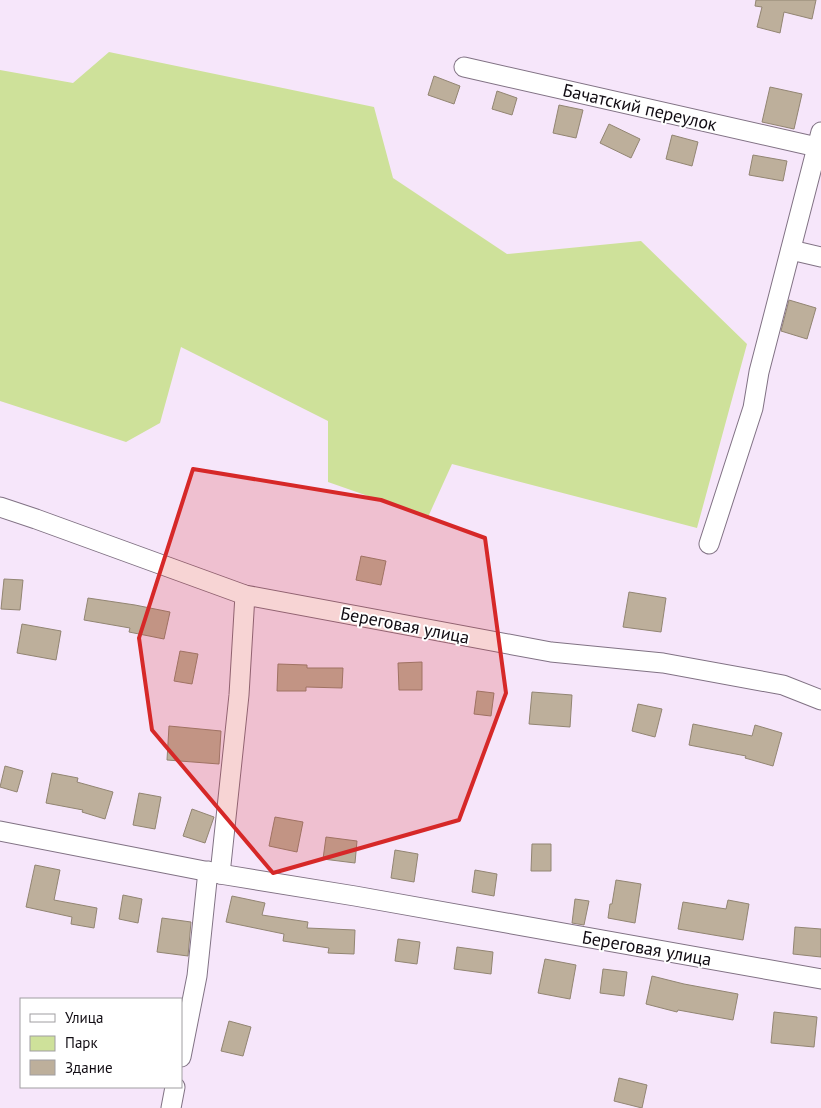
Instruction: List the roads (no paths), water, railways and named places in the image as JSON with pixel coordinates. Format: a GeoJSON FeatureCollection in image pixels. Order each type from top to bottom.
{"type":"FeatureCollection","features":[{"type":"Feature","properties":{"kind":"street","name":"Бачатский переулок"},"geometry":{"type":"LineString","coordinates":[[464,67],[819,140]]}},
{"type":"Feature","properties":{"kind":"street"},"geometry":{"type":"LineString","coordinates":[[710,544],[752,408],[759,372],[819,140]]}},
{"type":"Feature","properties":{"kind":"street"},"geometry":{"type":"LineString","coordinates":[[791,250],[821,257]]}},
{"type":"Feature","properties":{"kind":"street","name":"Береговая улица"},"geometry":{"type":"LineString","coordinates":[[0,507],[245,595],[551,652],[663,662],[783,684],[821,700]]}},
{"type":"Feature","properties":{"kind":"street"},"geometry":{"type":"LineString","coordinates":[[182,1052],[214,873],[239,695],[245,595]]}},
{"type":"Feature","properties":{"kind":"street","name":"Береговая улица"},"geometry":{"type":"LineString","coordinates":[[0,831],[214,873],[355,896],[821,979]]}},
{"type":"Feature","properties":{"kind":"street"},"geometry":{"type":"LineString","coordinates":[[171,1108],[176,1088]]}}]}
